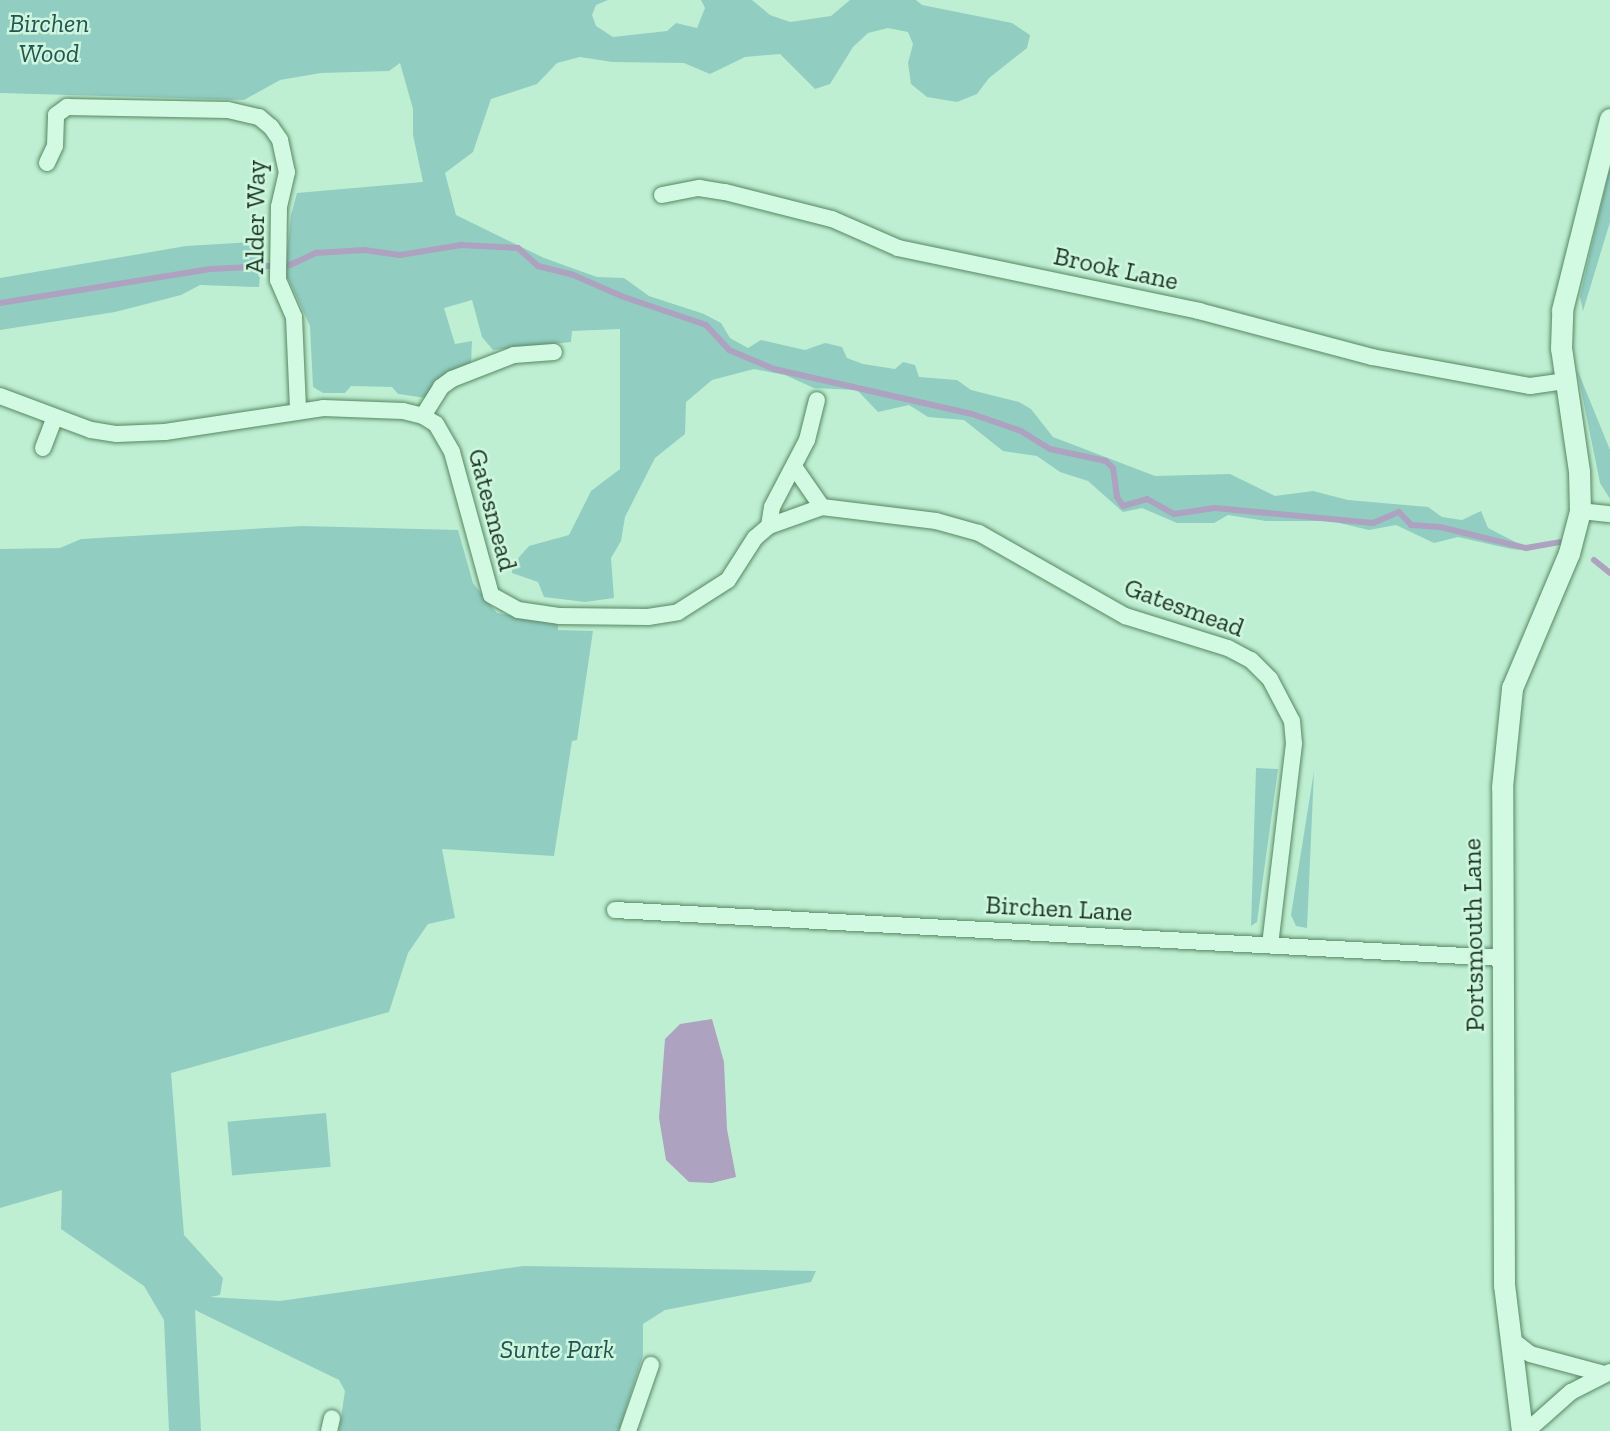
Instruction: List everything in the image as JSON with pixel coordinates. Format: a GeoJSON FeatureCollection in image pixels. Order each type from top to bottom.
{"type":"FeatureCollection","features":[{"type":"Feature","properties":{"kind":"street","name":"Alder Way"},"geometry":{"type":"LineString","coordinates":[[47,163],[55,146],[57,115],[67,107],[228,110],[259,117],[280,140],[287,172],[279,207],[278,280],[294,317],[298,410]]}},
{"type":"Feature","properties":{"kind":"street","name":"Portsmouth Lane"},"geometry":{"type":"LineString","coordinates":[[1524,1431],[1504,1285],[1506,1104],[1500,958],[1502,787],[1513,688],[1569,553],[1580,511],[1576,450],[1561,348],[1566,289],[1610,120]]}},
{"type":"Feature","properties":{"kind":"street","name":"Brook Lane"},"geometry":{"type":"LineString","coordinates":[[662,195],[699,188],[725,192],[832,219],[898,248],[1199,311],[1372,357],[1530,386],[1565,381]]}},
{"type":"Feature","properties":{"kind":"street"},"geometry":{"type":"LineString","coordinates":[[0,396],[90,430],[141,435],[298,410],[403,411],[423,416],[441,387],[452,379],[513,355],[554,352]]}},
{"type":"Feature","properties":{"kind":"street","name":"Gatesmead"},"geometry":{"type":"LineString","coordinates":[[769,526],[772,507],[795,468],[817,400]]}},
{"type":"Feature","properties":{"kind":"street","name":"Gatesmead"},"geometry":{"type":"LineString","coordinates":[[423,416],[436,424],[452,452],[491,595],[510,607],[601,618],[678,612],[728,580],[755,538],[769,526],[822,507],[936,521],[979,533],[1125,616],[1228,648],[1251,660],[1270,679],[1292,721],[1294,744],[1270,944]]}},
{"type":"Feature","properties":{"kind":"street"},"geometry":{"type":"LineString","coordinates":[[43,447],[55,417]]}},
{"type":"Feature","properties":{"kind":"street"},"geometry":{"type":"LineString","coordinates":[[795,468],[822,507]]}},
{"type":"Feature","properties":{"kind":"street"},"geometry":{"type":"LineString","coordinates":[[1580,511],[1610,514]]}},
{"type":"Feature","properties":{"kind":"street","name":"Birchen Lane"},"geometry":{"type":"LineString","coordinates":[[615,910],[1500,958]]}},
{"type":"Feature","properties":{"kind":"street"},"geometry":{"type":"LineString","coordinates":[[1511,1339],[1530,1354],[1607,1373]]}},
{"type":"Feature","properties":{"kind":"street"},"geometry":{"type":"LineString","coordinates":[[628,1431],[651,1365]]}},
{"type":"Feature","properties":{"kind":"street"},"geometry":{"type":"LineString","coordinates":[[1524,1431],[1571,1392],[1607,1373]]}},
{"type":"Feature","properties":{"kind":"green space","name":"Birchen Wood"},"geometry":{"type":"Polygon","coordinates":[[[0,0],[608,0],[596,5],[592,15],[596,26],[613,37],[667,31],[676,23],[697,28],[705,8],[701,0],[752,0],[770,15],[790,22],[831,16],[850,0],[916,0],[922,5],[1012,23],[1030,35],[1027,48],[989,78],[977,94],[957,102],[927,97],[911,84],[908,63],[913,44],[908,32],[888,28],[868,33],[853,47],[830,84],[815,89],[780,54],[745,57],[710,74],[684,63],[612,62],[580,57],[557,63],[537,84],[491,99],[473,152],[445,173],[456,215],[544,258],[597,277],[624,278],[649,296],[704,314],[721,323],[730,338],[748,348],[761,340],[805,350],[825,343],[842,347],[847,358],[863,364],[895,369],[903,362],[915,365],[919,377],[957,380],[971,390],[1019,402],[1031,409],[1053,437],[1155,476],[1230,474],[1275,496],[1313,491],[1348,500],[1428,507],[1442,517],[1462,520],[1481,511],[1488,528],[1523,546],[1521,550],[1511,549],[1458,537],[1434,543],[1396,525],[1369,530],[1331,521],[1266,521],[1228,515],[1214,523],[1177,523],[1142,508],[1123,512],[1088,481],[1060,472],[1037,456],[1003,451],[964,420],[928,417],[909,405],[878,412],[857,390],[814,388],[785,375],[754,369],[712,380],[686,402],[685,434],[655,458],[625,517],[621,541],[611,558],[614,598],[585,602],[544,597],[538,582],[512,573],[512,565],[529,546],[569,535],[591,491],[620,469],[620,329],[572,331],[571,342],[493,350],[482,337],[472,300],[444,308],[455,344],[472,341],[471,364],[426,398],[398,394],[392,387],[351,386],[345,393],[323,393],[313,387],[310,326],[285,272],[291,215],[297,193],[423,182],[413,135],[413,109],[400,63],[389,71],[321,73],[280,80],[244,100],[0,93],[0,0]]]}},
{"type":"Feature","properties":{"kind":"green space"},"geometry":{"type":"Polygon","coordinates":[[[1610,167],[1610,222],[1583,311],[1580,296],[1610,167]]]}},
{"type":"Feature","properties":{"kind":"green space"},"geometry":{"type":"Polygon","coordinates":[[[253,242],[262,250],[259,287],[200,285],[181,295],[115,312],[0,330],[0,278],[186,246],[253,242]]]}},
{"type":"Feature","properties":{"kind":"green space"},"geometry":{"type":"Polygon","coordinates":[[[1577,369],[1610,450],[1610,499],[1600,483],[1577,369]]]}},
{"type":"Feature","properties":{"kind":"green space","name":"Sunte Park"},"geometry":{"type":"Polygon","coordinates":[[[302,526],[458,530],[473,583],[497,613],[558,624],[558,630],[593,631],[577,740],[572,741],[554,856],[442,849],[455,918],[428,924],[408,953],[389,1012],[171,1073],[184,1235],[223,1278],[220,1295],[210,1297],[280,1301],[523,1266],[816,1271],[811,1282],[665,1310],[643,1324],[643,1355],[619,1431],[339,1431],[345,1391],[339,1380],[195,1310],[201,1431],[169,1431],[164,1320],[144,1286],[61,1229],[62,1190],[0,1208],[0,549],[60,548],[81,539],[302,526]]]}},
{"type":"Feature","properties":{"kind":"green space"},"geometry":{"type":"Polygon","coordinates":[[[1256,768],[1278,769],[1257,922],[1251,926],[1256,768]]]}},
{"type":"Feature","properties":{"kind":"green space"},"geometry":{"type":"Polygon","coordinates":[[[1314,771],[1307,928],[1296,926],[1291,915],[1314,771]]]}},
{"type":"Feature","properties":{"kind":"green space"},"geometry":{"type":"Polygon","coordinates":[[[326,1113],[331,1167],[232,1175],[227,1122],[326,1113]]]}},
{"type":"Feature","properties":{"kind":"shaded area"},"geometry":{"type":"Polygon","coordinates":[[[712,1019],[724,1062],[727,1129],[736,1177],[712,1183],[689,1182],[666,1160],[659,1118],[665,1039],[680,1024],[712,1019]]]}},
{"type":"Feature","properties":{"kind":"waterway"},"geometry":{"type":"LineString","coordinates":[[0,303],[210,269],[290,265],[316,253],[364,250],[400,255],[461,245],[518,248],[538,266],[571,274],[621,296],[706,325],[729,350],[774,369],[972,414],[1021,431],[1050,449],[1106,461],[1113,468],[1117,497],[1123,506],[1147,499],[1174,514],[1215,508],[1373,523],[1399,512],[1411,525],[1440,527],[1526,548],[1559,542]]}},
{"type":"Feature","properties":{"kind":"waterway"},"geometry":{"type":"LineString","coordinates":[[1594,560],[1610,573]]}}]}
